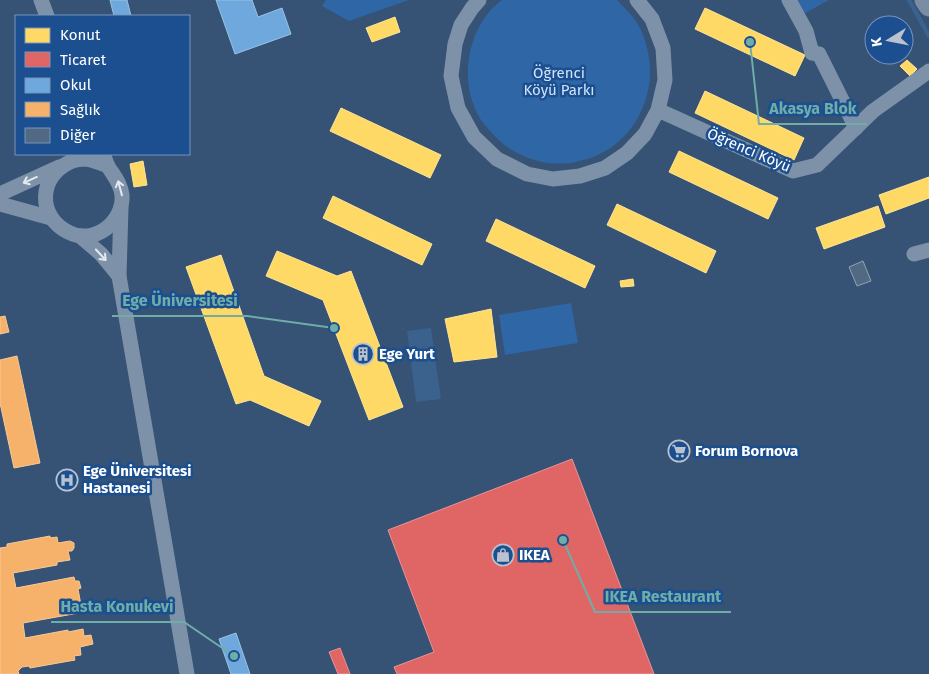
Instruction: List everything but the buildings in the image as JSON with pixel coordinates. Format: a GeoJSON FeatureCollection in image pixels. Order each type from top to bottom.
{"type":"FeatureCollection","features":[{"type":"Feature","properties":{"kind":"main road"},"geometry":{"type":"LineString","coordinates":[[926,0],[929,6]]}},
{"type":"Feature","properties":{"kind":"street"},"geometry":{"type":"LineString","coordinates":[[41,0],[48,15]]}},
{"type":"Feature","properties":{"kind":"street"},"geometry":{"type":"LineString","coordinates":[[473,3],[455,44],[451,76],[458,108],[474,137],[498,160],[527,174],[553,178],[580,176],[605,168],[627,153],[645,134],[658,110],[665,80],[663,48],[652,19],[637,0]]}},
{"type":"Feature","properties":{"kind":"street"},"geometry":{"type":"LineString","coordinates":[[789,0],[806,31],[812,54],[819,54],[856,128]]}},
{"type":"Feature","properties":{"kind":"street","name":"Öğrenci Köyü"},"geometry":{"type":"LineString","coordinates":[[658,110],[793,171],[817,165],[873,111],[929,71]]}},
{"type":"Feature","properties":{"kind":"street"},"geometry":{"type":"LineString","coordinates":[[70,160],[52,176],[46,189],[46,203],[51,218],[58,226],[70,234],[80,236],[94,235],[106,230],[115,220],[121,208]]}},
{"type":"Feature","properties":{"kind":"street"},"geometry":{"type":"LineString","coordinates":[[0,194],[70,160],[105,160],[119,182],[122,194],[119,276],[187,674]]}},
{"type":"Feature","properties":{"kind":"street"},"geometry":{"type":"LineString","coordinates":[[0,204],[51,218]]}},
{"type":"Feature","properties":{"kind":"street"},"geometry":{"type":"LineString","coordinates":[[80,236],[101,254],[119,276]]}},
{"type":"Feature","properties":{"kind":"street"},"geometry":{"type":"LineString","coordinates":[[929,250],[914,254],[929,256]]}},
{"type":"Feature","properties":{"kind":"green space"},"geometry":{"type":"Polygon","coordinates":[[[326,0],[409,0],[349,21],[322,6],[326,0]]]}},
{"type":"Feature","properties":{"kind":"green space","name":"Öğrenci Köyü Parkı"},"geometry":{"type":"Polygon","coordinates":[[[502,0],[617,0],[638,24],[646,43],[649,58],[649,88],[645,102],[632,127],[611,148],[595,156],[572,163],[561,164],[538,161],[527,158],[507,147],[481,120],[473,105],[469,88],[468,66],[472,45],[480,24],[486,15],[502,0]]]}},
{"type":"Feature","properties":{"kind":"green space"},"geometry":{"type":"Polygon","coordinates":[[[789,0],[829,0],[798,17],[789,0]]]}},
{"type":"Feature","properties":{"kind":"green space"},"geometry":{"type":"Polygon","coordinates":[[[571,303],[578,343],[505,355],[499,315],[571,303]]]}},
{"type":"Feature","properties":{"kind":"shaded area"},"geometry":{"type":"Polygon","coordinates":[[[431,328],[441,399],[416,402],[407,331],[431,328]]]}},
{"type":"Feature","properties":{"kind":"waterway"},"geometry":{"type":"LineString","coordinates":[[909,0],[929,36]]}},
{"type":"Feature","properties":{"kind":"place","name":"Akasya Blok"},"geometry":{"type":"Point","coordinates":[750,42]}},
{"type":"Feature","properties":{"kind":"place","name":"Ege Üniversitesi"},"geometry":{"type":"Point","coordinates":[334,328]}},
{"type":"Feature","properties":{"kind":"place","name":"Ege Yurt"},"geometry":{"type":"Point","coordinates":[363,354]}},
{"type":"Feature","properties":{"kind":"place","name":"Forum Bornova"},"geometry":{"type":"Point","coordinates":[679,451]}},
{"type":"Feature","properties":{"kind":"place","name":"Ege Üniversitesi Hastanesi"},"geometry":{"type":"Point","coordinates":[67,480]}},
{"type":"Feature","properties":{"kind":"place","name":"IKEA Restaurant"},"geometry":{"type":"Point","coordinates":[563,540]}},
{"type":"Feature","properties":{"kind":"place","name":"IKEA"},"geometry":{"type":"Point","coordinates":[503,555]}},
{"type":"Feature","properties":{"kind":"place","name":"Hasta Konukevi"},"geometry":{"type":"Point","coordinates":[234,656]}}]}
